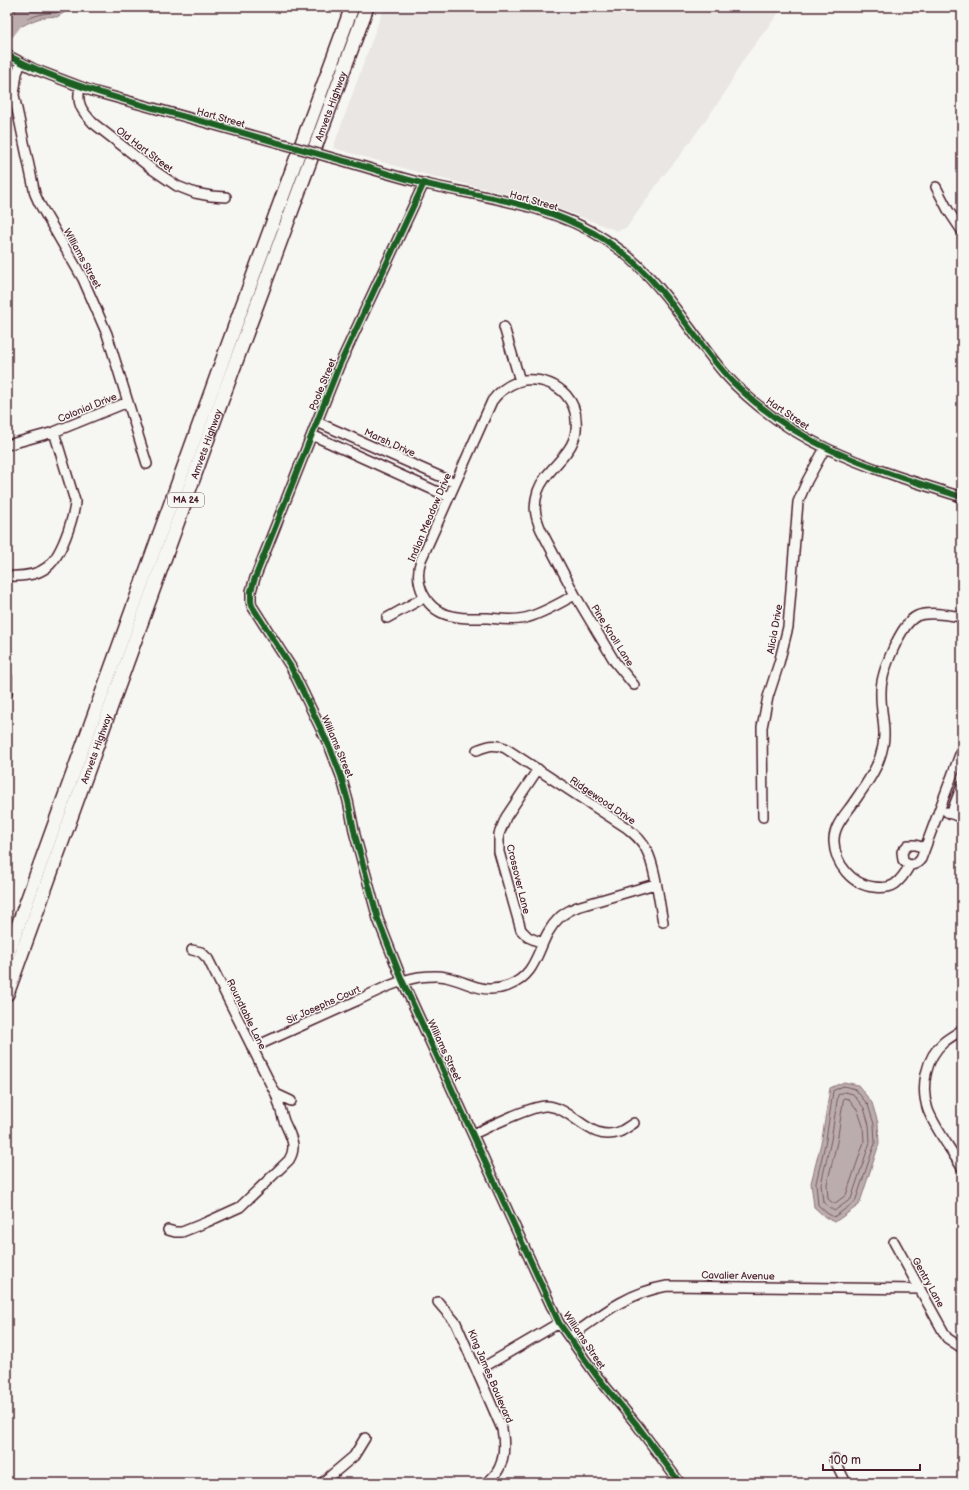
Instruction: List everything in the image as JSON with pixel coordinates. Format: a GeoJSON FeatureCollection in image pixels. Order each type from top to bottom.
{"type":"FeatureCollection","features":[{"type":"Feature","properties":{"kind":"highway","name":"Amvets Highway"},"geometry":{"type":"LineString","coordinates":[[7,956],[352,7]]}},
{"type":"Feature","properties":{"kind":"highway","name":"Amvets Highway"},"geometry":{"type":"LineString","coordinates":[[7,994],[222,399],[367,7]]}},
{"type":"Feature","properties":{"kind":"street","name":"Hart Street"},"geometry":{"type":"LineString","coordinates":[[7,55],[80,87],[424,183],[547,212],[577,224],[607,240],[626,254],[642,269],[678,312],[716,363],[735,384],[775,418],[825,448],[882,472],[962,497]]}},
{"type":"Feature","properties":{"kind":"street","name":"Williams Street"},"geometry":{"type":"LineString","coordinates":[[21,62],[17,73],[14,96],[35,194],[39,204],[83,280],[112,346],[146,464]]}},
{"type":"Feature","properties":{"kind":"street","name":"Old Hart Street"},"geometry":{"type":"LineString","coordinates":[[80,87],[78,99],[79,105],[93,123],[152,169],[169,181],[187,190],[211,196],[226,197]]}},
{"type":"Feature","properties":{"kind":"street","name":"Poole Street"},"geometry":{"type":"LineString","coordinates":[[250,597],[255,578],[339,366],[424,183]]}},
{"type":"Feature","properties":{"kind":"street"},"geometry":{"type":"LineString","coordinates":[[936,187],[948,210],[962,231]]}},
{"type":"Feature","properties":{"kind":"street"},"geometry":{"type":"LineString","coordinates":[[504,327],[520,381]]}},
{"type":"Feature","properties":{"kind":"street","name":"Indian Meadow Drive"},"geometry":{"type":"LineString","coordinates":[[538,380],[555,386],[568,398],[576,415],[577,428],[574,442],[567,453],[542,483],[536,496],[534,507],[536,519],[541,530],[575,595],[532,616],[515,619],[450,616],[437,611],[425,598],[419,584],[418,574],[420,564],[492,401],[504,388],[520,381],[538,380]]}},
{"type":"Feature","properties":{"kind":"street","name":"Colonial Drive"},"geometry":{"type":"LineString","coordinates":[[7,445],[54,432],[128,402]]}},
{"type":"Feature","properties":{"kind":"street","name":"Marsh Drive"},"geometry":{"type":"LineString","coordinates":[[317,422],[455,482]]}},
{"type":"Feature","properties":{"kind":"street","name":"Colonial Drive"},"geometry":{"type":"LineString","coordinates":[[7,576],[29,575],[48,567],[56,559],[69,528],[75,507],[54,432]]}},
{"type":"Feature","properties":{"kind":"street"},"geometry":{"type":"LineString","coordinates":[[312,435],[449,497]]}},
{"type":"Feature","properties":{"kind":"street","name":"Alicia Drive"},"geometry":{"type":"LineString","coordinates":[[763,817],[762,727],[768,697],[788,627],[798,502],[806,481],[825,448]]}},
{"type":"Feature","properties":{"kind":"street","name":"Pine Knoll Lane"},"geometry":{"type":"LineString","coordinates":[[575,595],[612,658],[634,685]]}},
{"type":"Feature","properties":{"kind":"street","name":"Williams Street"},"geometry":{"type":"LineString","coordinates":[[250,597],[256,614],[291,667],[336,763],[346,792],[355,835],[378,919],[402,980],[559,1323],[596,1374],[638,1425],[680,1483]]}},
{"type":"Feature","properties":{"kind":"street"},"geometry":{"type":"LineString","coordinates":[[387,618],[425,598]]}},
{"type":"Feature","properties":{"kind":"street"},"geometry":{"type":"LineString","coordinates":[[910,865],[902,878],[892,886],[878,888],[864,885],[851,878],[842,867],[834,847],[835,834],[841,821],[860,793],[880,756],[885,729],[881,698],[882,681],[886,666],[900,636],[916,617],[922,615],[962,617]]}},
{"type":"Feature","properties":{"kind":"street"},"geometry":{"type":"LineString","coordinates":[[7,677],[7,694]]}},
{"type":"Feature","properties":{"kind":"street","name":"Ridgewood Drive"},"geometry":{"type":"LineString","coordinates":[[477,750],[488,745],[500,746],[538,769],[627,828],[635,835],[648,852],[662,922]]}},
{"type":"Feature","properties":{"kind":"street"},"geometry":{"type":"LineString","coordinates":[[925,848],[911,844],[903,849],[902,858],[904,862],[910,865],[919,862],[925,848],[940,810],[962,749]]}},
{"type":"Feature","properties":{"kind":"street","name":"Crossover Lane"},"geometry":{"type":"LineString","coordinates":[[538,769],[506,817],[500,829],[498,843],[500,859],[521,930],[528,937],[542,943]]}},
{"type":"Feature","properties":{"kind":"street"},"geometry":{"type":"LineString","coordinates":[[951,814],[962,785]]}},
{"type":"Feature","properties":{"kind":"street"},"geometry":{"type":"LineString","coordinates":[[940,810],[962,818]]}},
{"type":"Feature","properties":{"kind":"street","name":"Sir Josephs Court"},"geometry":{"type":"LineString","coordinates":[[252,1048],[402,980],[438,976],[452,978],[481,989],[501,988],[514,983],[529,971],[535,962],[542,943],[550,929],[558,918],[566,912],[577,907],[655,884]]}},
{"type":"Feature","properties":{"kind":"street","name":"Roundtable Lane"},"geometry":{"type":"LineString","coordinates":[[168,1230],[182,1232],[240,1207],[289,1160],[292,1155],[294,1144],[284,1120],[276,1094],[208,959],[201,952],[192,950]]}},
{"type":"Feature","properties":{"kind":"street"},"geometry":{"type":"LineString","coordinates":[[962,1030],[943,1043],[935,1052],[926,1070],[925,1080],[926,1099],[930,1113],[962,1168]]}},
{"type":"Feature","properties":{"kind":"street"},"geometry":{"type":"LineString","coordinates":[[276,1094],[291,1101]]}},
{"type":"Feature","properties":{"kind":"street"},"geometry":{"type":"LineString","coordinates":[[473,1134],[533,1108],[545,1106],[558,1108],[566,1112],[588,1129],[605,1134],[621,1132],[634,1123]]}},
{"type":"Feature","properties":{"kind":"street","name":"Gentry Lane"},"geometry":{"type":"LineString","coordinates":[[894,1242],[947,1338],[962,1348]]}},
{"type":"Feature","properties":{"kind":"street","name":"Cavalier Avenue"},"geometry":{"type":"LineString","coordinates":[[570,1337],[621,1301],[645,1291],[667,1286],[920,1289]]}},
{"type":"Feature","properties":{"kind":"street","name":"King James Boulevard"},"geometry":{"type":"LineString","coordinates":[[438,1302],[456,1323],[500,1422],[504,1438],[504,1456],[492,1478],[486,1483]]}},
{"type":"Feature","properties":{"kind":"street"},"geometry":{"type":"LineString","coordinates":[[477,1371],[559,1323]]}},
{"type":"Feature","properties":{"kind":"street"},"geometry":{"type":"LineString","coordinates":[[322,1483],[354,1456],[365,1438]]}},
{"type":"Feature","properties":{"kind":"street"},"geometry":{"type":"LineString","coordinates":[[834,1459],[846,1483]]}},
{"type":"Feature","properties":{"kind":"shaded area"},"geometry":{"type":"Polygon","coordinates":[[[384,7],[783,7],[743,60],[724,94],[681,154],[663,176],[627,227],[618,231],[539,201],[435,177],[333,148],[384,7]]]}},
{"type":"Feature","properties":{"kind":"water"},"geometry":{"type":"Polygon","coordinates":[[[10,7],[68,7],[65,12],[57,17],[43,17],[22,26],[13,17],[10,7]]]}},
{"type":"Feature","properties":{"kind":"water"},"geometry":{"type":"Polygon","coordinates":[[[844,1082],[858,1085],[872,1103],[878,1123],[879,1144],[859,1205],[835,1222],[825,1217],[814,1207],[811,1183],[822,1139],[830,1088],[844,1082]]]}},
{"type":"Feature","properties":{"kind":"waterway"},"geometry":{"type":"LineString","coordinates":[[7,32],[9,32],[22,15],[34,7]]}},
{"type":"Feature","properties":{"kind":"cycle path"},"geometry":{"type":"LineString","coordinates":[[7,55],[31,67],[82,87],[134,103],[416,182],[523,205],[560,217],[578,225],[610,243],[638,266],[663,292],[709,355],[729,378],[761,407],[787,426],[842,455],[871,467],[962,497]]}},
{"type":"Feature","properties":{"kind":"cycle path"},"geometry":{"type":"LineString","coordinates":[[424,183],[339,366],[255,578],[251,591],[251,601],[252,606],[291,667],[331,750],[341,776],[348,801],[355,835],[378,919],[402,980],[559,1323],[596,1375],[637,1425],[680,1483]]}}]}
